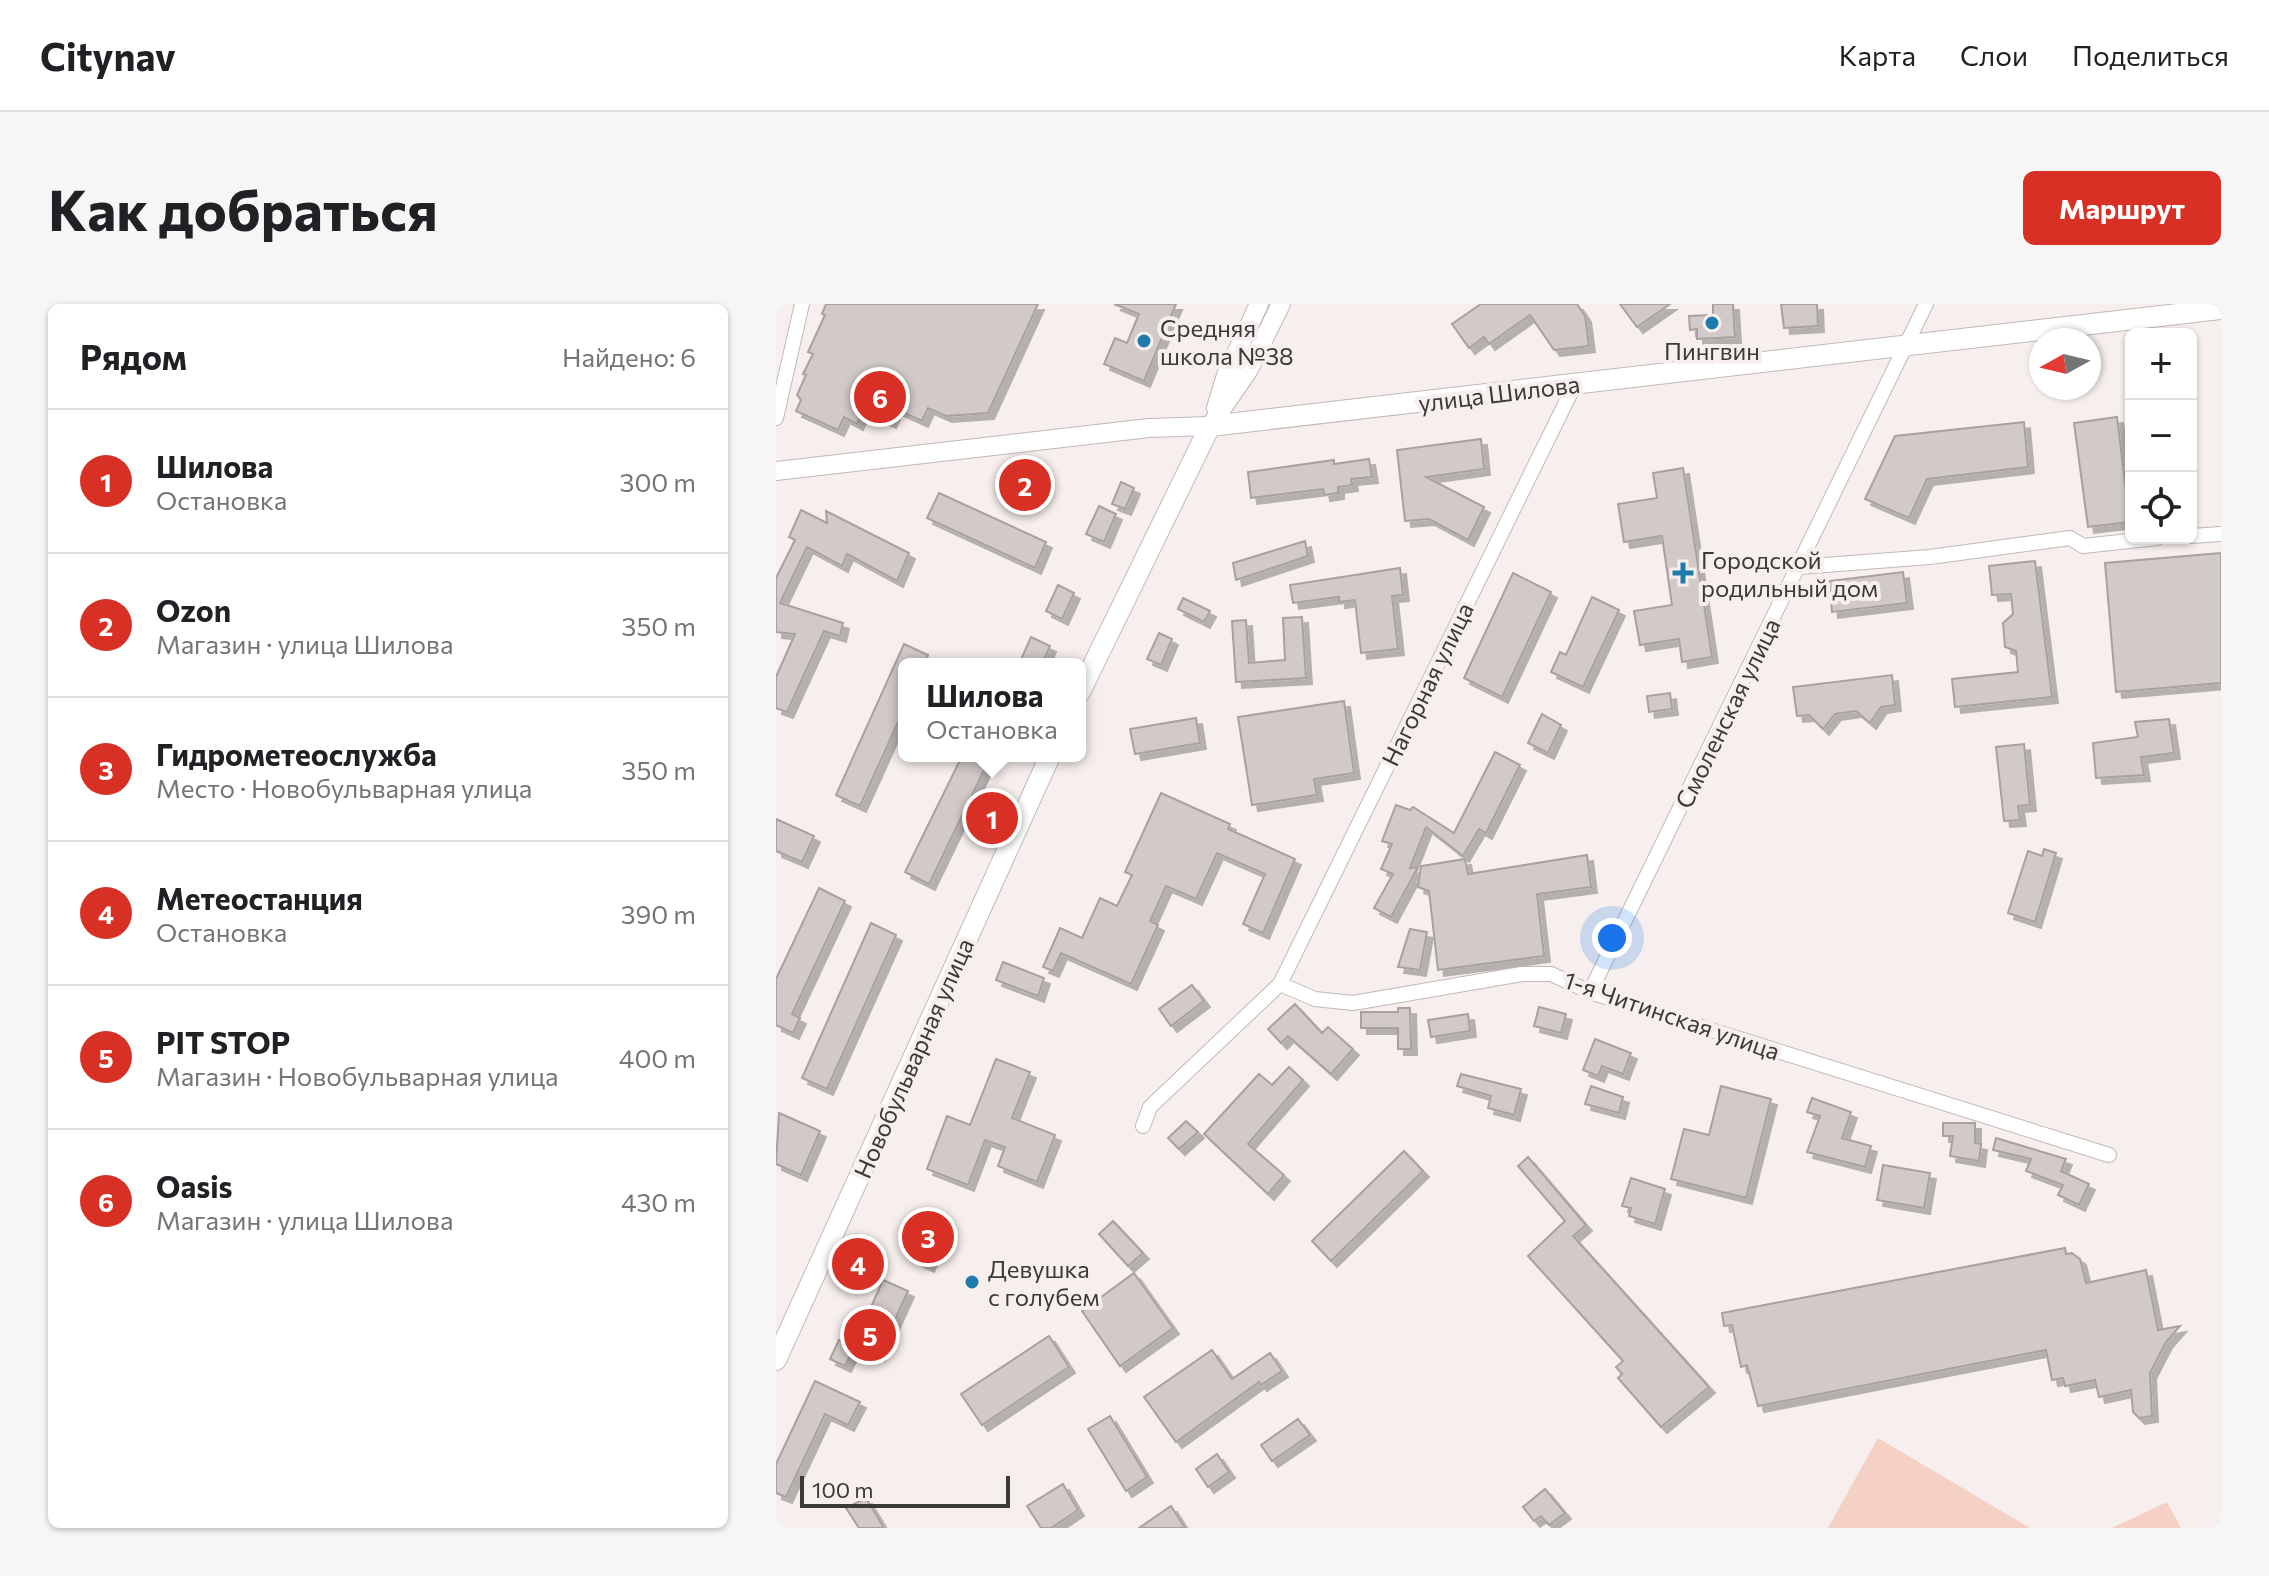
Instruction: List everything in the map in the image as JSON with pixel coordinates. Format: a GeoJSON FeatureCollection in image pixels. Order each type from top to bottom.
{"type":"FeatureCollection","features":[{"type":"Feature","properties":{"kind":"main road"},"geometry":{"type":"LineString","coordinates":[[1210,426],[1226,375],[1259,304]]}},
{"type":"Feature","properties":{"kind":"main road"},"geometry":{"type":"LineString","coordinates":[[1086,680],[1210,426],[1248,371],[1281,304]]}},
{"type":"Feature","properties":{"kind":"main road","name":"улица Шилова"},"geometry":{"type":"LineString","coordinates":[[776,471],[1149,428],[1210,426],[2221,309]]}},
{"type":"Feature","properties":{"kind":"main road","name":"Новобульварная улица"},"geometry":{"type":"LineString","coordinates":[[776,1360],[1047,762]]}},
{"type":"Feature","properties":{"kind":"street"},"geometry":{"type":"LineString","coordinates":[[776,418],[802,304]]}},
{"type":"Feature","properties":{"kind":"street","name":"Смоленская улица"},"geometry":{"type":"LineString","coordinates":[[1590,992],[1926,304]]}},
{"type":"Feature","properties":{"kind":"street","name":"Нагорная улица"},"geometry":{"type":"LineString","coordinates":[[1280,984],[1575,384]]}},
{"type":"Feature","properties":{"kind":"street"},"geometry":{"type":"LineString","coordinates":[[2197,536],[2221,534]]}},
{"type":"Feature","properties":{"kind":"street"},"geometry":{"type":"LineString","coordinates":[[1799,567],[1930,557],[2070,538],[2083,546],[2125,541]]}},
{"type":"Feature","properties":{"kind":"street","name":"1-я Читинская улица"},"geometry":{"type":"LineString","coordinates":[[1280,984],[1315,999],[1353,1003],[1522,974],[1551,974],[1590,992],[2109,1155]]}},
{"type":"Feature","properties":{"kind":"street"},"geometry":{"type":"LineString","coordinates":[[1143,1126],[1150,1107],[1280,984]]}},
{"type":"Feature","properties":{"kind":"shaded area"},"geometry":{"type":"Polygon","coordinates":[[[1878,1438],[2030,1528],[1828,1528],[1878,1438]]]}},
{"type":"Feature","properties":{"kind":"shaded area"},"geometry":{"type":"Polygon","coordinates":[[[2167,1502],[2181,1528],[2112,1528],[2167,1502]]]}},
{"type":"Feature","properties":{"kind":"building"},"geometry":{"type":"Polygon","coordinates":[[[826,304],[1038,304],[988,413],[946,416],[928,408],[922,421],[896,409],[890,422],[863,410],[857,424],[844,417],[838,430],[796,411],[801,400],[797,395],[806,375],[803,374],[813,354],[808,352],[825,315],[822,314],[826,304]]]}},
{"type":"Feature","properties":{"kind":"building","name":"Средняя школа №38"},"geometry":{"type":"Polygon","coordinates":[[[1114,304],[1176,304],[1144,381],[1104,364],[1115,338],[1127,343],[1139,314],[1114,304]]]}},
{"type":"Feature","properties":{"kind":"building"},"geometry":{"type":"Polygon","coordinates":[[[1481,304],[1577,304],[1585,316],[1589,346],[1554,350],[1530,315],[1489,344],[1484,337],[1469,348],[1452,324],[1481,304]]]}},
{"type":"Feature","properties":{"kind":"building"},"geometry":{"type":"Polygon","coordinates":[[[1620,304],[1670,304],[1637,327],[1620,304]]]}},
{"type":"Feature","properties":{"kind":"building","name":"Пингвин"},"geometry":{"type":"Polygon","coordinates":[[[1713,304],[1733,304],[1735,337],[1697,339],[1697,329],[1690,330],[1689,316],[1713,315],[1713,304]]]}},
{"type":"Feature","properties":{"kind":"building"},"geometry":{"type":"Polygon","coordinates":[[[1781,304],[1817,304],[1818,326],[1784,328],[1781,304]]]}},
{"type":"Feature","properties":{"kind":"building"},"geometry":{"type":"Polygon","coordinates":[[[2117,417],[2125,482],[2125,523],[2088,527],[2074,423],[2117,417]]]}},
{"type":"Feature","properties":{"kind":"building"},"geometry":{"type":"Polygon","coordinates":[[[2024,422],[2028,467],[1927,479],[1909,518],[1865,499],[1895,436],[2024,422]]]}},
{"type":"Feature","properties":{"kind":"building"},"geometry":{"type":"Polygon","coordinates":[[[1481,439],[1484,469],[1426,477],[1484,507],[1468,540],[1429,519],[1405,521],[1397,450],[1481,439]]]}},
{"type":"Feature","properties":{"kind":"building"},"geometry":{"type":"Polygon","coordinates":[[[1369,459],[1372,477],[1351,479],[1352,485],[1338,487],[1338,493],[1324,495],[1323,489],[1251,498],[1248,472],[1334,460],[1334,464],[1369,459]]]}},
{"type":"Feature","properties":{"kind":"building","name":"Городской родильный дом"},"geometry":{"type":"Polygon","coordinates":[[[1683,468],[1712,657],[1682,662],[1679,639],[1640,645],[1634,611],[1672,605],[1662,536],[1624,542],[1618,504],[1657,498],[1653,473],[1683,468]]]}},
{"type":"Feature","properties":{"kind":"building"},"geometry":{"type":"Polygon","coordinates":[[[1121,482],[1134,488],[1125,509],[1112,504],[1121,482]]]}},
{"type":"Feature","properties":{"kind":"building"},"geometry":{"type":"Polygon","coordinates":[[[939,493],[1046,542],[1035,568],[927,518],[939,493]]]}},
{"type":"Feature","properties":{"kind":"building"},"geometry":{"type":"Polygon","coordinates":[[[1099,506],[1116,514],[1104,542],[1086,534],[1099,506]]]}},
{"type":"Feature","properties":{"kind":"building"},"geometry":{"type":"Polygon","coordinates":[[[801,510],[827,523],[826,511],[909,553],[897,581],[847,554],[842,566],[807,547],[780,603],[843,623],[840,636],[824,631],[787,712],[776,708],[776,677],[795,634],[776,632],[776,578],[795,540],[789,537],[801,510]]]}},
{"type":"Feature","properties":{"kind":"building"},"geometry":{"type":"Polygon","coordinates":[[[1305,541],[1308,556],[1236,580],[1233,563],[1305,541]]]}},
{"type":"Feature","properties":{"kind":"building"},"geometry":{"type":"Polygon","coordinates":[[[2221,553],[2221,683],[2116,692],[2105,563],[2221,553]]]}},
{"type":"Feature","properties":{"kind":"building"},"geometry":{"type":"Polygon","coordinates":[[[2035,561],[2052,697],[1955,707],[1952,679],[2018,672],[2016,651],[2005,647],[2003,623],[2013,614],[2011,594],[1992,595],[1989,566],[2035,561]]]}},
{"type":"Feature","properties":{"kind":"building"},"geometry":{"type":"Polygon","coordinates":[[[1400,568],[1403,595],[1392,596],[1398,649],[1361,653],[1355,600],[1339,602],[1339,597],[1293,603],[1290,585],[1400,568]]]}},
{"type":"Feature","properties":{"kind":"building"},"geometry":{"type":"Polygon","coordinates":[[[1903,572],[1907,603],[1832,612],[1829,581],[1903,572]]]}},
{"type":"Feature","properties":{"kind":"building"},"geometry":{"type":"Polygon","coordinates":[[[1513,573],[1551,592],[1502,697],[1464,678],[1513,573]]]}},
{"type":"Feature","properties":{"kind":"building"},"geometry":{"type":"Polygon","coordinates":[[[1058,585],[1074,593],[1062,619],[1046,611],[1058,585]]]}},
{"type":"Feature","properties":{"kind":"building"},"geometry":{"type":"Polygon","coordinates":[[[1592,597],[1619,610],[1583,687],[1551,672],[1560,652],[1566,655],[1592,597]]]}},
{"type":"Feature","properties":{"kind":"building"},"geometry":{"type":"Polygon","coordinates":[[[1183,598],[1210,611],[1204,622],[1178,609],[1183,598]]]}},
{"type":"Feature","properties":{"kind":"building"},"geometry":{"type":"Polygon","coordinates":[[[1302,617],[1306,678],[1236,682],[1232,621],[1246,620],[1249,663],[1285,660],[1283,618],[1302,617]]]}},
{"type":"Feature","properties":{"kind":"building"},"geometry":{"type":"Polygon","coordinates":[[[1159,633],[1172,639],[1161,665],[1147,659],[1159,633]]]}},
{"type":"Feature","properties":{"kind":"building"},"geometry":{"type":"Polygon","coordinates":[[[1031,637],[1050,646],[1045,658],[1022,658],[1031,637]]]}},
{"type":"Feature","properties":{"kind":"building"},"geometry":{"type":"Polygon","coordinates":[[[904,644],[928,655],[927,658],[898,658],[898,722],[860,806],[836,795],[904,644]]]}},
{"type":"Feature","properties":{"kind":"building"},"geometry":{"type":"Polygon","coordinates":[[[1892,675],[1895,705],[1881,707],[1870,723],[1856,711],[1835,714],[1823,729],[1809,715],[1797,716],[1793,687],[1892,675]]]}},
{"type":"Feature","properties":{"kind":"building"},"geometry":{"type":"Polygon","coordinates":[[[1670,693],[1672,709],[1649,712],[1647,696],[1670,693]]]}},
{"type":"Feature","properties":{"kind":"building"},"geometry":{"type":"Polygon","coordinates":[[[1344,701],[1354,773],[1314,779],[1317,795],[1252,805],[1238,717],[1344,701]]]}},
{"type":"Feature","properties":{"kind":"building"},"geometry":{"type":"Polygon","coordinates":[[[1542,714],[1561,725],[1548,753],[1528,743],[1542,714]]]}},
{"type":"Feature","properties":{"kind":"building"},"geometry":{"type":"Polygon","coordinates":[[[1196,718],[1200,743],[1135,754],[1130,729],[1196,718]]]}},
{"type":"Feature","properties":{"kind":"building"},"geometry":{"type":"Polygon","coordinates":[[[2169,719],[2174,753],[2141,757],[2144,775],[2096,778],[2093,743],[2138,737],[2135,722],[2169,719]]]}},
{"type":"Feature","properties":{"kind":"building"},"geometry":{"type":"Polygon","coordinates":[[[2024,744],[2030,805],[2018,806],[2020,820],[2004,821],[1996,747],[2024,744]]]}},
{"type":"Feature","properties":{"kind":"building"},"geometry":{"type":"Polygon","coordinates":[[[1495,752],[1520,765],[1486,833],[1479,829],[1463,856],[1426,827],[1410,868],[1418,867],[1391,917],[1374,908],[1393,874],[1381,869],[1392,844],[1382,841],[1396,805],[1410,810],[1413,807],[1454,833],[1495,752]]]}},
{"type":"Feature","properties":{"kind":"building"},"geometry":{"type":"Polygon","coordinates":[[[959,762],[988,762],[929,884],[905,872],[959,762]]]}},
{"type":"Feature","properties":{"kind":"building"},"geometry":{"type":"Polygon","coordinates":[[[1161,793],[1230,824],[1228,829],[1295,859],[1263,933],[1243,924],[1265,874],[1217,853],[1196,899],[1166,886],[1150,921],[1158,925],[1131,984],[1061,953],[1053,971],[1043,967],[1060,928],[1082,938],[1100,898],[1117,906],[1132,875],[1125,872],[1161,793]]]}},
{"type":"Feature","properties":{"kind":"building"},"geometry":{"type":"Polygon","coordinates":[[[776,819],[814,836],[802,862],[776,851],[776,819]]]}},
{"type":"Feature","properties":{"kind":"building"},"geometry":{"type":"Polygon","coordinates":[[[2044,849],[2056,853],[2035,922],[2008,913],[2028,851],[2042,856],[2044,849]]]}},
{"type":"Feature","properties":{"kind":"building"},"geometry":{"type":"Polygon","coordinates":[[[1587,855],[1591,887],[1537,894],[1544,956],[1438,970],[1429,891],[1418,887],[1421,866],[1465,859],[1468,874],[1587,855]]]}},
{"type":"Feature","properties":{"kind":"building"},"geometry":{"type":"Polygon","coordinates":[[[819,888],[845,901],[792,1014],[800,1018],[793,1033],[776,1025],[776,979],[819,888]]]}},
{"type":"Feature","properties":{"kind":"building"},"geometry":{"type":"Polygon","coordinates":[[[871,923],[896,935],[827,1089],[802,1078],[871,923]]]}},
{"type":"Feature","properties":{"kind":"building"},"geometry":{"type":"Polygon","coordinates":[[[1410,929],[1427,932],[1420,970],[1398,967],[1410,929]]]}},
{"type":"Feature","properties":{"kind":"building"},"geometry":{"type":"Polygon","coordinates":[[[1003,962],[1044,978],[1038,996],[996,980],[1003,962]]]}},
{"type":"Feature","properties":{"kind":"building"},"geometry":{"type":"Polygon","coordinates":[[[1192,985],[1204,1001],[1171,1026],[1159,1009],[1192,985]]]}},
{"type":"Feature","properties":{"kind":"building"},"geometry":{"type":"Polygon","coordinates":[[[1295,1004],[1322,1033],[1328,1027],[1353,1049],[1331,1074],[1288,1036],[1281,1043],[1268,1029],[1295,1004]]]}},
{"type":"Feature","properties":{"kind":"building"},"geometry":{"type":"Polygon","coordinates":[[[1539,1007],[1566,1014],[1561,1033],[1534,1026],[1539,1007]]]}},
{"type":"Feature","properties":{"kind":"building"},"geometry":{"type":"Polygon","coordinates":[[[1398,1008],[1410,1008],[1411,1049],[1398,1049],[1398,1028],[1361,1028],[1361,1012],[1398,1012],[1398,1008]]]}},
{"type":"Feature","properties":{"kind":"building"},"geometry":{"type":"Polygon","coordinates":[[[1468,1014],[1470,1031],[1431,1037],[1428,1020],[1468,1014]]]}},
{"type":"Feature","properties":{"kind":"building"},"geometry":{"type":"Polygon","coordinates":[[[1595,1039],[1631,1053],[1623,1074],[1602,1066],[1598,1076],[1583,1070],[1595,1039]]]}},
{"type":"Feature","properties":{"kind":"building"},"geometry":{"type":"Polygon","coordinates":[[[996,1059],[1030,1072],[1012,1118],[1055,1135],[1037,1182],[998,1166],[1005,1147],[985,1140],[968,1185],[927,1169],[947,1116],[970,1125],[996,1059]]]}},
{"type":"Feature","properties":{"kind":"building"},"geometry":{"type":"Polygon","coordinates":[[[1289,1067],[1303,1080],[1248,1144],[1284,1175],[1268,1194],[1204,1134],[1259,1074],[1272,1085],[1289,1067]]]}},
{"type":"Feature","properties":{"kind":"building"},"geometry":{"type":"Polygon","coordinates":[[[1461,1074],[1521,1089],[1514,1115],[1488,1108],[1491,1096],[1457,1086],[1461,1074]]]}},
{"type":"Feature","properties":{"kind":"building"},"geometry":{"type":"Polygon","coordinates":[[[1591,1086],[1623,1097],[1619,1113],[1585,1104],[1591,1086]]]}},
{"type":"Feature","properties":{"kind":"building"},"geometry":{"type":"Polygon","coordinates":[[[1721,1086],[1771,1099],[1746,1198],[1671,1179],[1684,1129],[1709,1135],[1721,1086]]]}},
{"type":"Feature","properties":{"kind":"building"},"geometry":{"type":"Polygon","coordinates":[[[1812,1098],[1851,1112],[1842,1138],[1871,1146],[1865,1167],[1807,1152],[1820,1116],[1807,1112],[1812,1098]]]}},
{"type":"Feature","properties":{"kind":"building"},"geometry":{"type":"Polygon","coordinates":[[[779,1113],[820,1131],[801,1175],[776,1164],[779,1113]]]}},
{"type":"Feature","properties":{"kind":"building"},"geometry":{"type":"Polygon","coordinates":[[[1186,1121],[1198,1132],[1179,1149],[1168,1138],[1186,1121]]]}},
{"type":"Feature","properties":{"kind":"building"},"geometry":{"type":"Polygon","coordinates":[[[1943,1123],[1975,1123],[1975,1143],[1981,1144],[1979,1161],[1950,1156],[1953,1136],[1943,1136],[1943,1123]]]}},
{"type":"Feature","properties":{"kind":"building"},"geometry":{"type":"Polygon","coordinates":[[[1996,1138],[2066,1159],[2061,1171],[2089,1184],[2079,1205],[2058,1195],[2063,1185],[2026,1171],[2031,1159],[1993,1150],[1996,1138]]]}},
{"type":"Feature","properties":{"kind":"building"},"geometry":{"type":"Polygon","coordinates":[[[1404,1151],[1423,1171],[1331,1261],[1312,1241],[1404,1151]]]}},
{"type":"Feature","properties":{"kind":"building"},"geometry":{"type":"Polygon","coordinates":[[[1528,1157],[1586,1225],[1573,1236],[1709,1387],[1661,1427],[1618,1378],[1622,1374],[1616,1367],[1623,1361],[1528,1256],[1565,1221],[1518,1166],[1528,1157]]]}},
{"type":"Feature","properties":{"kind":"building"},"geometry":{"type":"Polygon","coordinates":[[[1883,1165],[1930,1173],[1924,1208],[1877,1200],[1883,1165]]]}},
{"type":"Feature","properties":{"kind":"building"},"geometry":{"type":"Polygon","coordinates":[[[1631,1178],[1665,1189],[1655,1224],[1629,1216],[1631,1208],[1622,1206],[1631,1178]]]}},
{"type":"Feature","properties":{"kind":"building"},"geometry":{"type":"Polygon","coordinates":[[[929,1209],[949,1219],[928,1266],[906,1255],[929,1209]]]}},
{"type":"Feature","properties":{"kind":"building"},"geometry":{"type":"Polygon","coordinates":[[[1113,1221],[1143,1253],[1128,1266],[1099,1234],[1113,1221]]]}},
{"type":"Feature","properties":{"kind":"building"},"geometry":{"type":"Polygon","coordinates":[[[2065,1248],[2066,1254],[2072,1253],[2080,1259],[2086,1283],[2146,1270],[2158,1330],[2180,1326],[2166,1342],[2150,1373],[2152,1416],[2139,1418],[2133,1412],[2131,1390],[2099,1397],[2095,1380],[2065,1386],[2063,1378],[2052,1380],[2046,1350],[1758,1406],[1747,1365],[1741,1367],[1732,1325],[1724,1326],[1722,1313],[2065,1248]]]}},
{"type":"Feature","properties":{"kind":"building"},"geometry":{"type":"Polygon","coordinates":[[[1134,1273],[1173,1328],[1120,1366],[1082,1311],[1134,1273]]]}},
{"type":"Feature","properties":{"kind":"building"},"geometry":{"type":"Polygon","coordinates":[[[883,1280],[908,1291],[879,1355],[855,1343],[883,1280]]]}},
{"type":"Feature","properties":{"kind":"building"},"geometry":{"type":"Polygon","coordinates":[[[1049,1336],[1069,1367],[982,1425],[961,1394],[1049,1336]]]}},
{"type":"Feature","properties":{"kind":"building"},"geometry":{"type":"Polygon","coordinates":[[[839,1340],[854,1348],[845,1366],[830,1359],[839,1340]]]}},
{"type":"Feature","properties":{"kind":"building"},"geometry":{"type":"Polygon","coordinates":[[[1212,1350],[1232,1379],[1270,1353],[1282,1371],[1261,1385],[1259,1382],[1176,1442],[1144,1397],[1212,1350]]]}},
{"type":"Feature","properties":{"kind":"building"},"geometry":{"type":"Polygon","coordinates":[[[815,1381],[860,1402],[848,1425],[825,1414],[786,1497],[776,1493],[776,1464],[815,1381]]]}},
{"type":"Feature","properties":{"kind":"building"},"geometry":{"type":"Polygon","coordinates":[[[1110,1416],[1147,1477],[1126,1491],[1088,1429],[1110,1416]]]}},
{"type":"Feature","properties":{"kind":"building"},"geometry":{"type":"Polygon","coordinates":[[[1298,1419],[1310,1435],[1272,1461],[1261,1445],[1298,1419]]]}},
{"type":"Feature","properties":{"kind":"building"},"geometry":{"type":"Polygon","coordinates":[[[1217,1454],[1229,1472],[1208,1487],[1196,1469],[1217,1454]]]}},
{"type":"Feature","properties":{"kind":"building"},"geometry":{"type":"Polygon","coordinates":[[[1063,1484],[1078,1510],[1051,1528],[1041,1528],[1027,1506],[1063,1484]]]}},
{"type":"Feature","properties":{"kind":"building"},"geometry":{"type":"Polygon","coordinates":[[[1545,1489],[1565,1513],[1549,1525],[1541,1516],[1534,1521],[1523,1507],[1545,1489]]]}},
{"type":"Feature","properties":{"kind":"building"},"geometry":{"type":"Polygon","coordinates":[[[866,1498],[884,1528],[859,1528],[846,1508],[866,1498]]]}},
{"type":"Feature","properties":{"kind":"building"},"geometry":{"type":"Polygon","coordinates":[[[1171,1506],[1185,1528],[1139,1528],[1171,1506]]]}},
{"type":"Feature","properties":{"kind":"place","name":"Пингвин"},"geometry":{"type":"Point","coordinates":[1712,323]}},
{"type":"Feature","properties":{"kind":"place","name":"Средняя школа №38"},"geometry":{"type":"Point","coordinates":[1144,341]}},
{"type":"Feature","properties":{"kind":"place","name":"Oasis"},"geometry":{"type":"Point","coordinates":[880,397]}},
{"type":"Feature","properties":{"kind":"place","name":"Ozon"},"geometry":{"type":"Point","coordinates":[1025,485]}},
{"type":"Feature","properties":{"kind":"place","name":"Городской родильный дом"},"geometry":{"type":"Point","coordinates":[1683,573]}},
{"type":"Feature","properties":{"kind":"place","name":"Шилова"},"geometry":{"type":"Point","coordinates":[992,818]}},
{"type":"Feature","properties":{"kind":"place","name":"Гидрометеослужба"},"geometry":{"type":"Point","coordinates":[928,1237]}},
{"type":"Feature","properties":{"kind":"place","name":"Метеостанция"},"geometry":{"type":"Point","coordinates":[858,1264]}},
{"type":"Feature","properties":{"kind":"place","name":"Девушка с голубем"},"geometry":{"type":"Point","coordinates":[972,1282]}},
{"type":"Feature","properties":{"kind":"place","name":"PIT STOP"},"geometry":{"type":"Point","coordinates":[870,1335]}}]}
